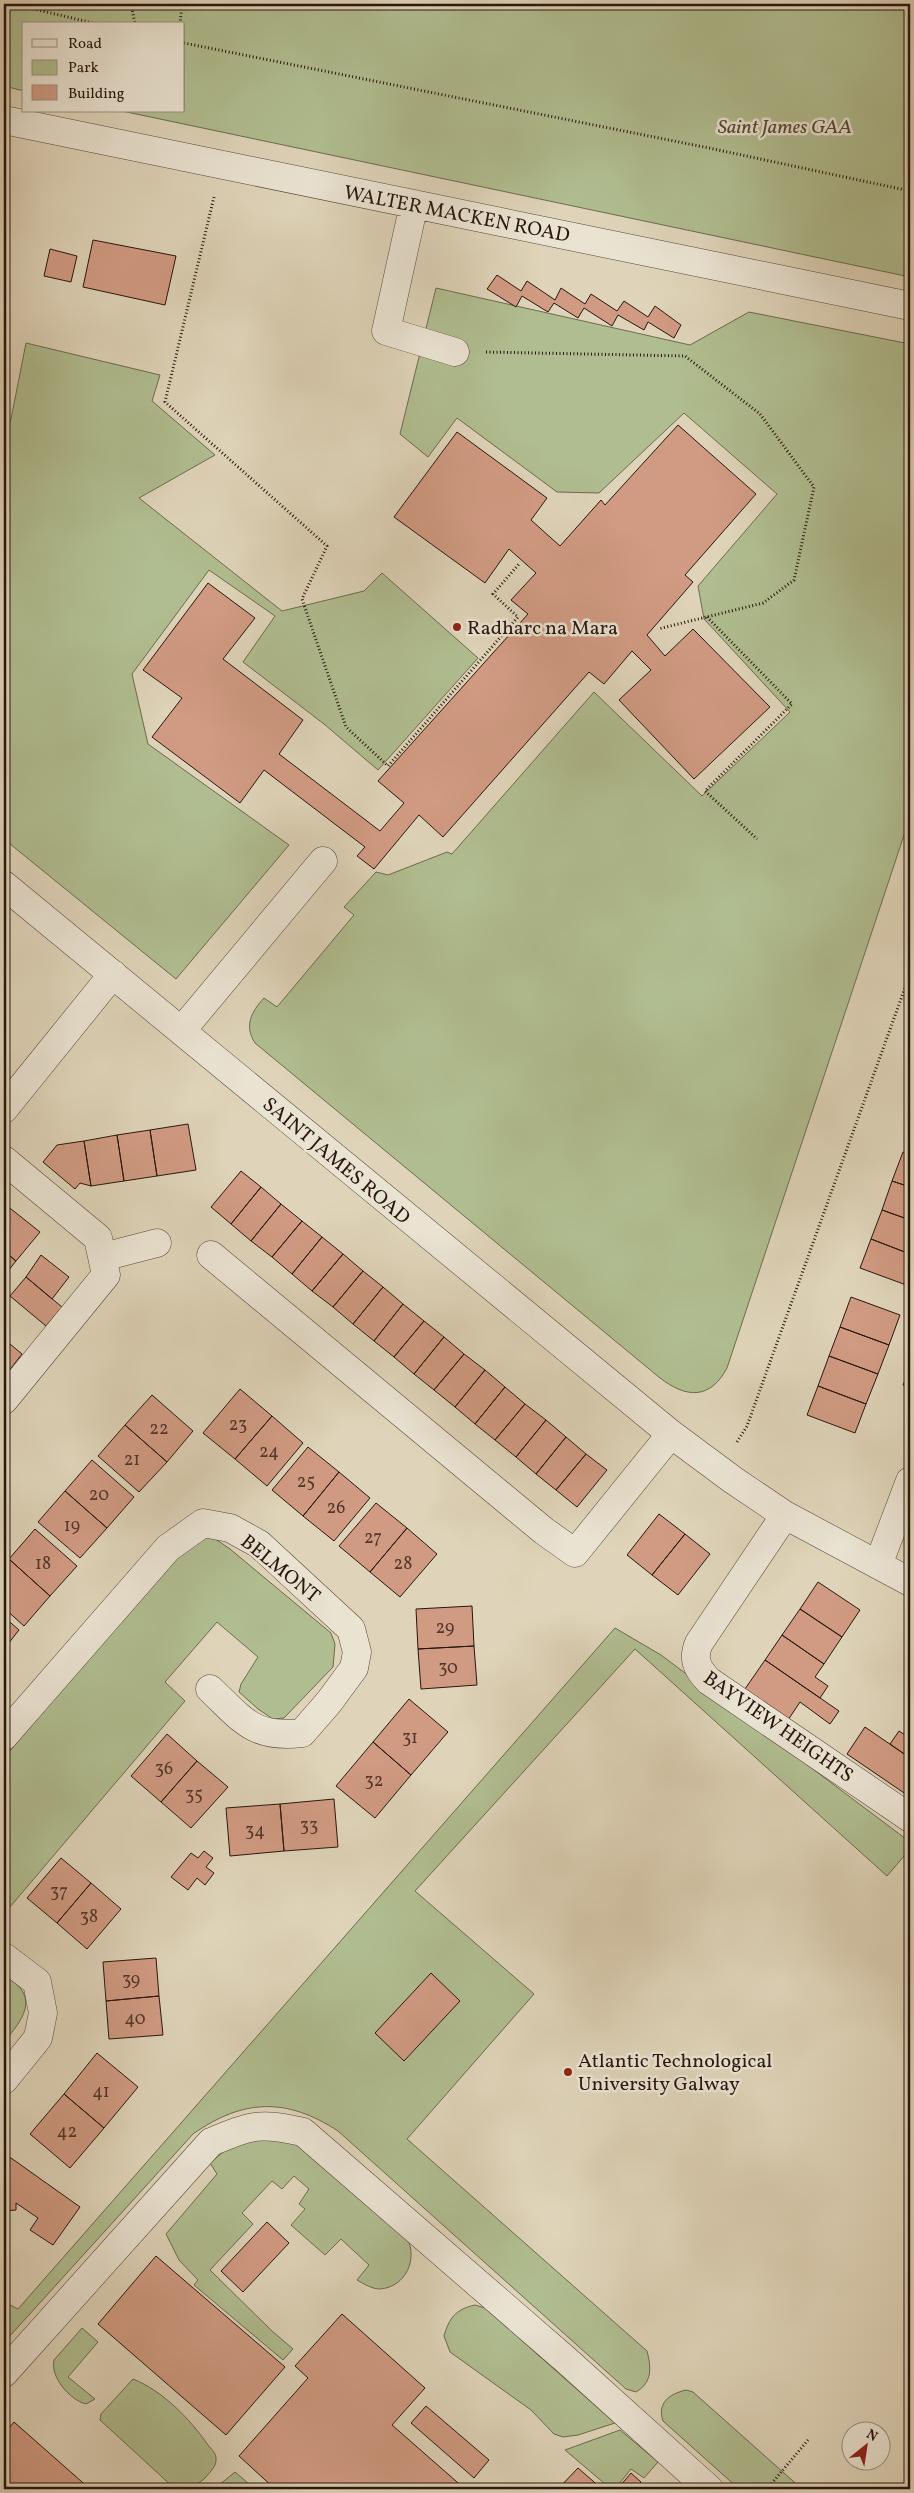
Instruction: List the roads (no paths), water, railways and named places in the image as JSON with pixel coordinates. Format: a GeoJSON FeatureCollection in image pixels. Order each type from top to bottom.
{"type":"FeatureCollection","features":[{"type":"Feature","properties":{"kind":"street","name":"WALTER MACKEN ROAD"},"geometry":{"type":"LineString","coordinates":[[4,120],[910,306]]}},
{"type":"Feature","properties":{"kind":"street"},"geometry":{"type":"LineString","coordinates":[[414,204],[386,332],[455,352]]}},
{"type":"Feature","properties":{"kind":"street"},"geometry":{"type":"LineString","coordinates":[[182,1030],[323,860]]}},
{"type":"Feature","properties":{"kind":"street","name":"SAINT JAMES ROAD"},"geometry":{"type":"LineString","coordinates":[[4,885],[671,1434],[785,1515],[910,1582]]}},
{"type":"Feature","properties":{"kind":"street"},"geometry":{"type":"LineString","coordinates":[[4,1109],[113,974]]}},
{"type":"Feature","properties":{"kind":"street"},"geometry":{"type":"LineString","coordinates":[[4,1160],[98,1238],[104,1257],[106,1275],[4,1400]]}},
{"type":"Feature","properties":{"kind":"street"},"geometry":{"type":"LineString","coordinates":[[104,1257],[157,1243]]}},
{"type":"Feature","properties":{"kind":"street"},"geometry":{"type":"LineString","coordinates":[[211,1254],[544,1531],[575,1552],[671,1434]]}},
{"type":"Feature","properties":{"kind":"street"},"geometry":{"type":"LineString","coordinates":[[878,1565],[910,1481]]}},
{"type":"Feature","properties":{"kind":"street","name":"BAYVIEW HEIGHTS"},"geometry":{"type":"LineString","coordinates":[[785,1515],[699,1643],[695,1652],[695,1661],[698,1669],[709,1681],[910,1818]]}},
{"type":"Feature","properties":{"kind":"street","name":"BELMONT"},"geometry":{"type":"LineString","coordinates":[[4,1736],[168,1548],[203,1524],[230,1528],[258,1544],[351,1629],[357,1652],[354,1668],[329,1702],[302,1733],[282,1736],[265,1733],[247,1723],[210,1689]]}},
{"type":"Feature","properties":{"kind":"street"},"geometry":{"type":"LineString","coordinates":[[4,1957],[36,1982],[43,2013],[38,2038],[4,2080]]}},
{"type":"Feature","properties":{"kind":"street"},"geometry":{"type":"LineString","coordinates":[[4,2373],[211,2142],[250,2126],[276,2126],[303,2132],[565,2359],[709,2489]]}},
{"type":"Feature","properties":{"kind":"place","name":"Radharc na Mara"},"geometry":{"type":"Point","coordinates":[457,627]}},
{"type":"Feature","properties":{"kind":"place","name":"Atlantic Technological University Galway"},"geometry":{"type":"Point","coordinates":[568,2072]}},
{"type":"Feature","properties":{"kind":"park label","name":"Saint James GAA"},"geometry":{"type":"Point","coordinates":[785,126]}}]}
